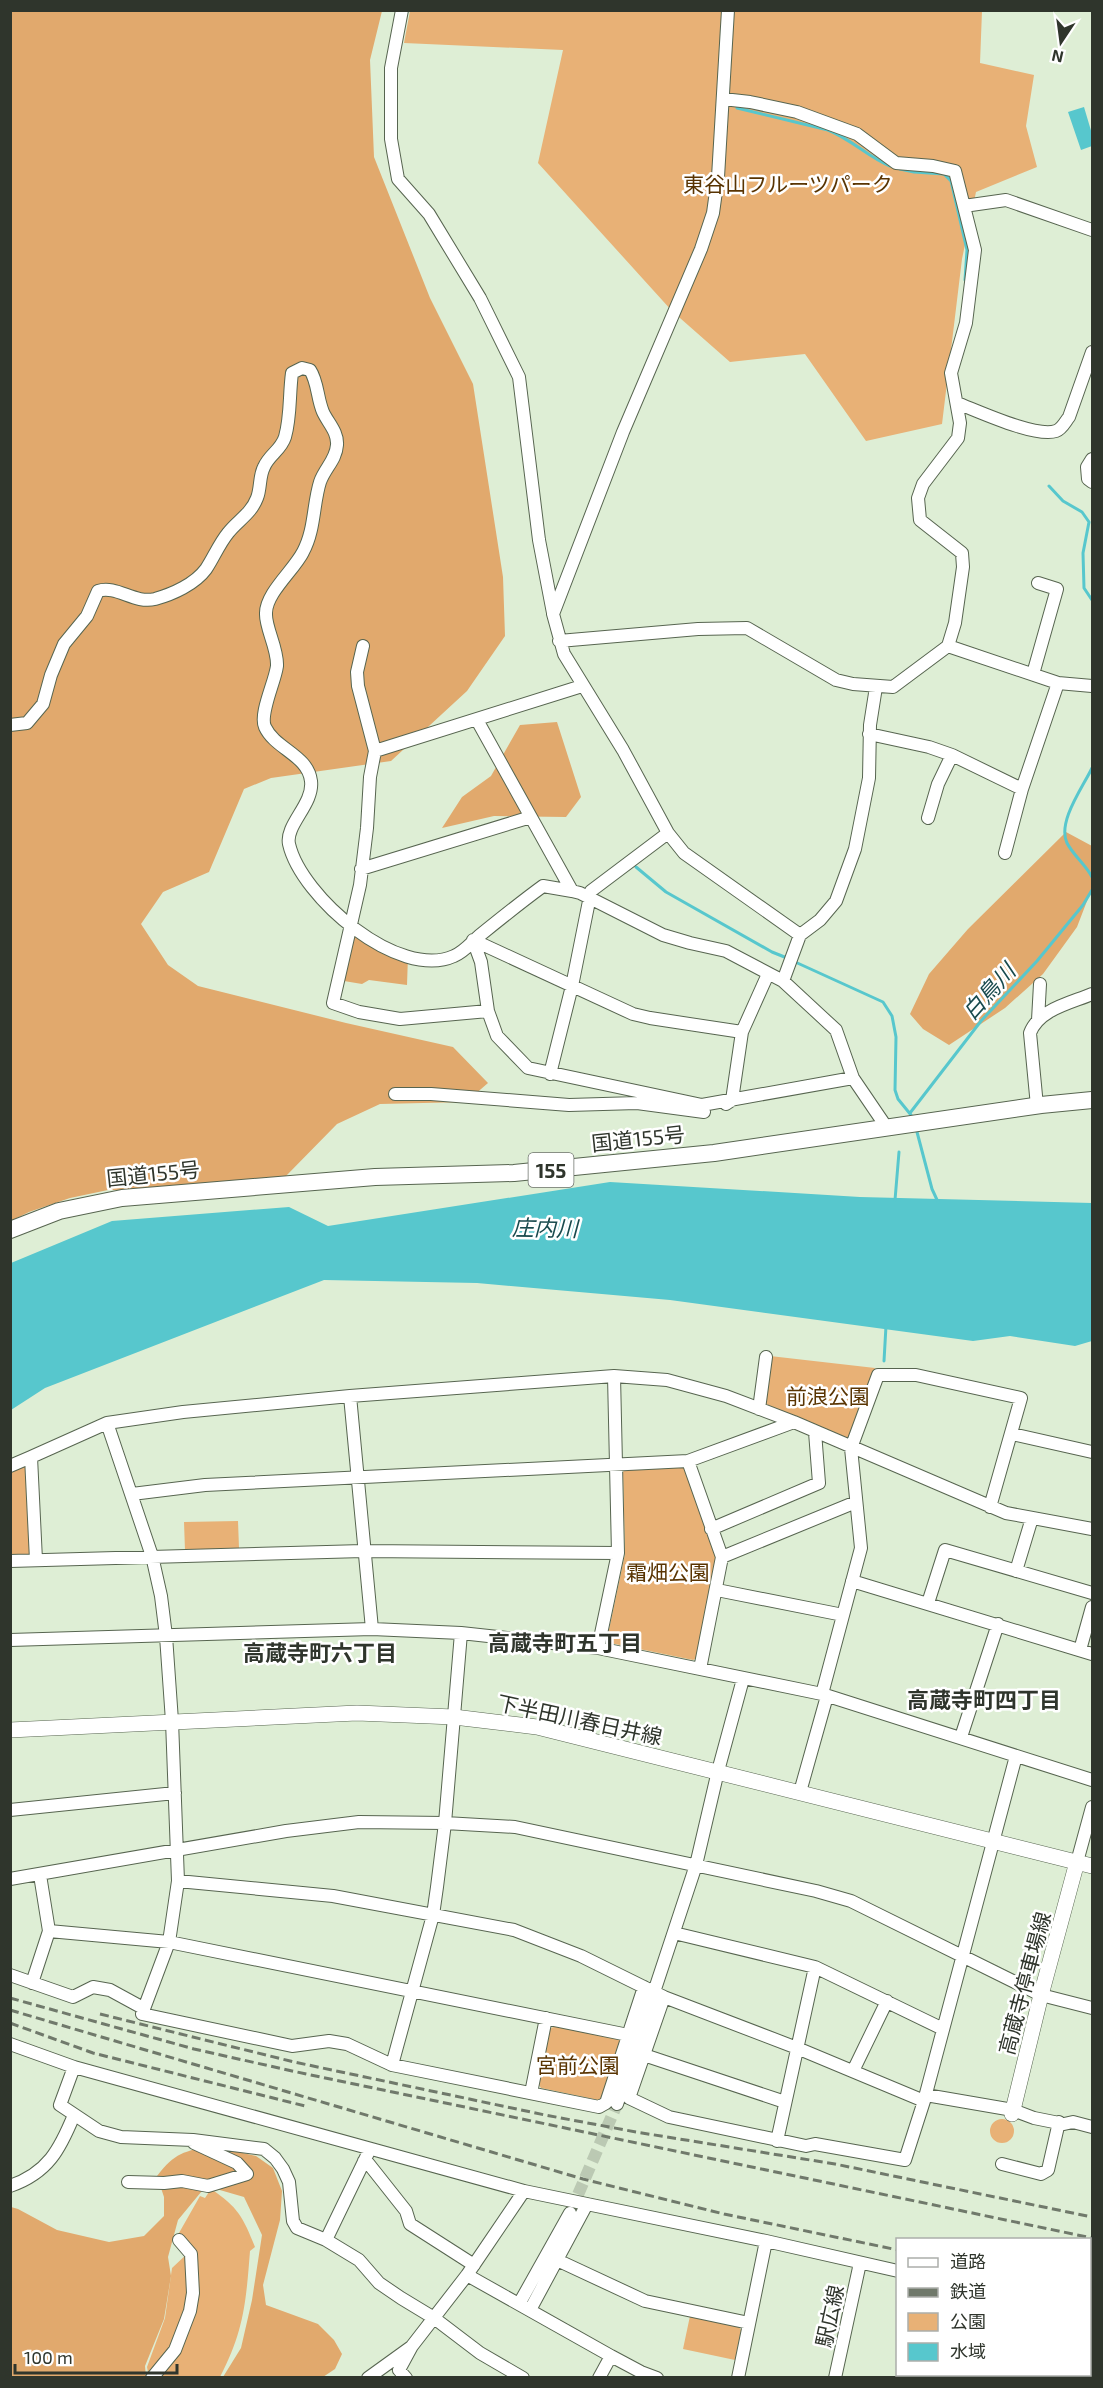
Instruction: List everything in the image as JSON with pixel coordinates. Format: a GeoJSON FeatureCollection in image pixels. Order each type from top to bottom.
{"type":"FeatureCollection","features":[{"type":"Feature","properties":{"kind":"highway","name":"国道155号"},"geometry":{"type":"LineString","coordinates":[[10,1230],[59,1211],[122,1198],[375,1177],[514,1173],[714,1153],[1092,1100]]}},
{"type":"Feature","properties":{"kind":"main road","name":"下半田川春日井線"},"geometry":{"type":"LineString","coordinates":[[10,1730],[357,1713],[454,1717],[537,1727],[1092,1866]]}},
{"type":"Feature","properties":{"kind":"main road","name":"高蔵寺停車場線"},"geometry":{"type":"LineString","coordinates":[[1012,2112],[1077,1862]]}},
{"type":"Feature","properties":{"kind":"street"},"geometry":{"type":"LineString","coordinates":[[402,10],[391,68],[391,139],[398,179],[429,214],[469,279],[519,377],[539,540],[553,614],[564,654],[623,750],[668,833],[684,853],[800,935]]}},
{"type":"Feature","properties":{"kind":"street"},"geometry":{"type":"LineString","coordinates":[[553,614],[623,432],[701,249],[714,204],[728,10]]}},
{"type":"Feature","properties":{"kind":"street"},"geometry":{"type":"LineString","coordinates":[[560,641],[698,629],[747,628],[836,680],[876,687],[893,687],[948,646],[955,623],[963,567],[962,553],[920,520],[918,498],[923,484],[958,438],[960,423],[951,373],[966,323],[975,250],[955,171],[933,166],[896,163],[857,134],[847,130],[796,112],[723,99]]}},
{"type":"Feature","properties":{"kind":"street"},"geometry":{"type":"LineString","coordinates":[[964,206],[1006,200],[1092,230]]}},
{"type":"Feature","properties":{"kind":"street"},"geometry":{"type":"LineString","coordinates":[[957,403],[1036,432],[1056,431],[1069,417],[1092,352]]}},
{"type":"Feature","properties":{"kind":"street"},"geometry":{"type":"LineString","coordinates":[[10,725],[27,723],[43,704],[51,675],[64,644],[87,616],[98,591],[109,588],[133,598],[153,599],[180,589],[205,570],[228,532],[251,509],[258,497],[262,469],[267,459],[279,450],[285,439],[290,409],[292,373],[302,368],[310,370],[324,414],[335,432],[337,444],[334,460],[320,482],[312,525],[303,553],[267,607],[265,615],[273,638],[277,663],[264,714],[264,726],[272,738],[304,764],[312,781],[309,797],[288,835],[289,845],[315,893],[326,905],[384,949],[437,962],[456,956],[473,940],[543,886],[572,891],[589,897],[663,935],[690,944],[726,951],[768,974],[785,976],[836,1030],[853,1078],[886,1128]]}},
{"type":"Feature","properties":{"kind":"street"},"geometry":{"type":"LineString","coordinates":[[1092,459],[1087,467],[1088,479],[1092,482]]}},
{"type":"Feature","properties":{"kind":"street"},"geometry":{"type":"LineString","coordinates":[[1033,674],[1057,589],[1038,583]]}},
{"type":"Feature","properties":{"kind":"street"},"geometry":{"type":"LineString","coordinates":[[363,646],[357,672],[358,687],[375,752],[370,777],[367,828],[361,869],[333,1003],[359,1012],[400,1019],[488,1011]]}},
{"type":"Feature","properties":{"kind":"street"},"geometry":{"type":"LineString","coordinates":[[948,646],[1058,683],[1092,686]]}},
{"type":"Feature","properties":{"kind":"street"},"geometry":{"type":"LineString","coordinates":[[1005,853],[1022,789],[1058,683]]}},
{"type":"Feature","properties":{"kind":"street"},"geometry":{"type":"LineString","coordinates":[[375,752],[582,686]]}},
{"type":"Feature","properties":{"kind":"street"},"geometry":{"type":"LineString","coordinates":[[785,976],[800,935],[829,911],[842,888],[855,849],[869,778],[869,734],[876,687]]}},
{"type":"Feature","properties":{"kind":"street"},"geometry":{"type":"LineString","coordinates":[[477,720],[572,891]]}},
{"type":"Feature","properties":{"kind":"street"},"geometry":{"type":"LineString","coordinates":[[869,734],[929,747],[952,755],[1022,789]]}},
{"type":"Feature","properties":{"kind":"street"},"geometry":{"type":"LineString","coordinates":[[928,818],[938,784],[952,755]]}},
{"type":"Feature","properties":{"kind":"street"},"geometry":{"type":"LineString","coordinates":[[361,869],[531,817]]}},
{"type":"Feature","properties":{"kind":"street"},"geometry":{"type":"LineString","coordinates":[[550,1074],[572,986],[591,891],[668,833]]}},
{"type":"Feature","properties":{"kind":"street"},"geometry":{"type":"LineString","coordinates":[[473,940],[633,1014],[742,1032]]}},
{"type":"Feature","properties":{"kind":"street"},"geometry":{"type":"LineString","coordinates":[[473,940],[481,962],[488,1011],[497,1036],[528,1068],[702,1106],[853,1078]]}},
{"type":"Feature","properties":{"kind":"street"},"geometry":{"type":"LineString","coordinates":[[395,1094],[431,1094],[569,1105],[637,1104],[702,1112],[722,1107],[732,1100],[742,1032],[768,974]]}},
{"type":"Feature","properties":{"kind":"street"},"geometry":{"type":"LineString","coordinates":[[1038,1020],[1040,984]]}},
{"type":"Feature","properties":{"kind":"street"},"geometry":{"type":"LineString","coordinates":[[1037,1106],[1030,1033],[1043,1014],[1092,994]]}},
{"type":"Feature","properties":{"kind":"street"},"geometry":{"type":"LineString","coordinates":[[759,1409],[766,1357]]}},
{"type":"Feature","properties":{"kind":"street"},"geometry":{"type":"LineString","coordinates":[[800,1792],[861,1548],[851,1448],[878,1375],[916,1375],[1021,1398],[990,1507]]}},
{"type":"Feature","properties":{"kind":"street"},"geometry":{"type":"LineString","coordinates":[[598,1648],[618,1553],[614,1376]]}},
{"type":"Feature","properties":{"kind":"street"},"geometry":{"type":"LineString","coordinates":[[10,1466],[106,1423],[183,1412],[350,1396],[614,1376],[667,1380],[726,1396],[794,1422],[1005,1513],[1092,1529]]}},
{"type":"Feature","properties":{"kind":"street"},"geometry":{"type":"LineString","coordinates":[[350,1396],[372,1629]]}},
{"type":"Feature","properties":{"kind":"street"},"geometry":{"type":"LineString","coordinates":[[132,1494],[205,1485],[688,1461],[794,1422]]}},
{"type":"Feature","properties":{"kind":"street"},"geometry":{"type":"LineString","coordinates":[[106,1423],[152,1556],[161,1596],[172,1721],[178,1881],[169,1942],[142,2014],[292,2046],[329,2041],[346,2044],[392,2065],[599,2108],[606,2103],[628,2035],[654,1992]]}},
{"type":"Feature","properties":{"kind":"street"},"geometry":{"type":"LineString","coordinates":[[711,1529],[819,1483],[815,1432]]}},
{"type":"Feature","properties":{"kind":"street"},"geometry":{"type":"LineString","coordinates":[[1012,1434],[1092,1452]]}},
{"type":"Feature","properties":{"kind":"street"},"geometry":{"type":"LineString","coordinates":[[31,1457],[36,1560]]}},
{"type":"Feature","properties":{"kind":"street"},"geometry":{"type":"LineString","coordinates":[[688,1461],[722,1557],[700,1670]]}},
{"type":"Feature","properties":{"kind":"street"},"geometry":{"type":"LineString","coordinates":[[722,1557],[856,1502]]}},
{"type":"Feature","properties":{"kind":"street"},"geometry":{"type":"LineString","coordinates":[[1016,1571],[1032,1518]]}},
{"type":"Feature","properties":{"kind":"street"},"geometry":{"type":"LineString","coordinates":[[928,1603],[945,1550],[1092,1593]]}},
{"type":"Feature","properties":{"kind":"street"},"geometry":{"type":"LineString","coordinates":[[10,1561],[363,1551],[618,1553]]}},
{"type":"Feature","properties":{"kind":"street"},"geometry":{"type":"LineString","coordinates":[[852,1581],[1086,1652],[1092,1608]]}},
{"type":"Feature","properties":{"kind":"street"},"geometry":{"type":"LineString","coordinates":[[717,1590],[843,1615]]}},
{"type":"Feature","properties":{"kind":"street"},"geometry":{"type":"LineString","coordinates":[[961,1737],[998,1624]]}},
{"type":"Feature","properties":{"kind":"street"},"geometry":{"type":"LineString","coordinates":[[10,1640],[372,1629],[461,1633],[598,1648],[824,1695],[1092,1780]]}},
{"type":"Feature","properties":{"kind":"street"},"geometry":{"type":"LineString","coordinates":[[392,2065],[433,1915],[445,1822],[461,1633]]}},
{"type":"Feature","properties":{"kind":"street"},"geometry":{"type":"LineString","coordinates":[[617,2104],[696,1865],[743,1678]]}},
{"type":"Feature","properties":{"kind":"street"},"geometry":{"type":"LineString","coordinates":[[654,1992],[644,2055],[630,2098],[669,2117],[777,2141],[806,2146],[825,2145],[905,2160],[925,2098],[1016,1756]]}},
{"type":"Feature","properties":{"kind":"street"},"geometry":{"type":"LineString","coordinates":[[10,1810],[175,1793]]}},
{"type":"Feature","properties":{"kind":"street"},"geometry":{"type":"LineString","coordinates":[[1077,1862],[1092,1807]]}},
{"type":"Feature","properties":{"kind":"street"},"geometry":{"type":"LineString","coordinates":[[10,1879],[286,1831],[358,1822],[445,1822],[515,1827],[816,1891],[851,1901],[1041,1995],[1092,2008]]}},
{"type":"Feature","properties":{"kind":"street"},"geometry":{"type":"LineString","coordinates":[[32,1983],[49,1931],[40,1875]]}},
{"type":"Feature","properties":{"kind":"street"},"geometry":{"type":"LineString","coordinates":[[178,1881],[333,1896],[514,1930],[581,1956],[654,1992],[925,2098],[1012,2112],[1064,2124],[1073,2122],[1092,2127]]}},
{"type":"Feature","properties":{"kind":"street"},"geometry":{"type":"LineString","coordinates":[[49,1931],[169,1942],[628,2035]]}},
{"type":"Feature","properties":{"kind":"street"},"geometry":{"type":"LineString","coordinates":[[674,1933],[815,1967],[943,2029]]}},
{"type":"Feature","properties":{"kind":"street"},"geometry":{"type":"LineString","coordinates":[[777,2141],[815,1967]]}},
{"type":"Feature","properties":{"kind":"street"},"geometry":{"type":"LineString","coordinates":[[10,1975],[73,1997],[93,1987],[110,1990],[143,2008]]}},
{"type":"Feature","properties":{"kind":"street"},"geometry":{"type":"LineString","coordinates":[[853,2071],[886,2001]]}},
{"type":"Feature","properties":{"kind":"street"},"geometry":{"type":"LineString","coordinates":[[531,2093],[546,2018]]}},
{"type":"Feature","properties":{"kind":"street"},"geometry":{"type":"LineString","coordinates":[[10,2044],[74,2067],[524,2191],[766,2241],[896,2271]]}},
{"type":"Feature","properties":{"kind":"street"},"geometry":{"type":"LineString","coordinates":[[644,2055],[785,2102]]}},
{"type":"Feature","properties":{"kind":"street"},"geometry":{"type":"LineString","coordinates":[[74,2067],[60,2106],[99,2131],[121,2137],[193,2140],[264,2149],[275,2158],[289,2182],[293,2221],[297,2228],[326,2240],[359,2259],[379,2283],[434,2318],[480,2353],[523,2378]]}},
{"type":"Feature","properties":{"kind":"street"},"geometry":{"type":"LineString","coordinates":[[10,2186],[44,2167],[62,2143],[74,2115]]}},
{"type":"Feature","properties":{"kind":"street"},"geometry":{"type":"LineString","coordinates":[[1002,2164],[1041,2174],[1048,2170],[1059,2122]]}},
{"type":"Feature","properties":{"kind":"street"},"geometry":{"type":"LineString","coordinates":[[128,2182],[164,2184],[182,2181],[206,2191],[247,2174],[237,2163],[194,2143],[193,2140]]}},
{"type":"Feature","properties":{"kind":"street"},"geometry":{"type":"LineString","coordinates":[[326,2240],[370,2150]]}},
{"type":"Feature","properties":{"kind":"street"},"geometry":{"type":"LineString","coordinates":[[364,2162],[368,2163],[406,2211],[410,2224],[471,2270],[524,2307],[611,2356],[657,2378]]}},
{"type":"Feature","properties":{"kind":"street"},"geometry":{"type":"LineString","coordinates":[[406,2378],[399,2370],[412,2346],[471,2270],[524,2191]]}},
{"type":"Feature","properties":{"kind":"street"},"geometry":{"type":"LineString","coordinates":[[524,2307],[557,2260],[587,2204]]}},
{"type":"Feature","properties":{"kind":"street"},"geometry":{"type":"LineString","coordinates":[[524,2307],[570,2213]]}},
{"type":"Feature","properties":{"kind":"street"},"geometry":{"type":"LineString","coordinates":[[152,2378],[175,2350],[190,2311],[193,2280],[191,2254],[179,2240]]}},
{"type":"Feature","properties":{"kind":"street"},"geometry":{"type":"LineString","coordinates":[[738,2378],[766,2241]]}},
{"type":"Feature","properties":{"kind":"street"},"geometry":{"type":"LineString","coordinates":[[557,2260],[645,2301],[749,2323]]}},
{"type":"Feature","properties":{"kind":"street","name":"駅広線"},"geometry":{"type":"LineString","coordinates":[[835,2378],[860,2263]]}},
{"type":"Feature","properties":{"kind":"street"},"geometry":{"type":"LineString","coordinates":[[368,2378],[412,2346]]}},
{"type":"Feature","properties":{"kind":"street"},"geometry":{"type":"LineString","coordinates":[[599,2378],[611,2356]]}},
{"type":"Feature","properties":{"kind":"green space","name":"東谷山フルーツパーク"},"geometry":{"type":"Polygon","coordinates":[[[410,11],[982,11],[980,63],[1034,75],[1026,126],[1037,167],[976,192],[962,259],[942,424],[866,441],[805,354],[730,362],[672,311],[538,163],[563,50],[404,43],[410,11]]]}},
{"type":"Feature","properties":{"kind":"green space","name":"前浪公園"},"geometry":{"type":"Polygon","coordinates":[[[770,1356],[875,1368],[850,1437],[844,1438],[766,1404],[764,1400],[770,1356]]]}},
{"type":"Feature","properties":{"kind":"green space"},"geometry":{"type":"Polygon","coordinates":[[[24,1465],[28,1468],[31,1553],[27,1556],[11,1557],[11,1472],[24,1465]]]}},
{"type":"Feature","properties":{"kind":"green space","name":"霜畑公園"},"geometry":{"type":"Polygon","coordinates":[[[680,1465],[685,1468],[718,1557],[697,1658],[693,1660],[610,1643],[607,1639],[625,1554],[623,1472],[626,1468],[680,1465]]]}},
{"type":"Feature","properties":{"kind":"green space"},"geometry":{"type":"Polygon","coordinates":[[[238,1521],[239,1548],[185,1550],[184,1522],[238,1521]]]}},
{"type":"Feature","properties":{"kind":"green space","name":"宮前公園"},"geometry":{"type":"Polygon","coordinates":[[[555,2026],[619,2038],[621,2043],[602,2098],[598,2100],[541,2088],[539,2085],[550,2029],[555,2026]]]}},
{"type":"Feature","properties":{"kind":"green space"},"geometry":{"type":"Polygon","coordinates":[[[1002,2119],[1007,2120],[1013,2126],[1013,2136],[1007,2142],[1002,2143],[997,2142],[991,2136],[990,2131],[991,2126],[997,2120],[1002,2119]]]}},
{"type":"Feature","properties":{"kind":"green space"},"geometry":{"type":"Polygon","coordinates":[[[211,2189],[234,2207],[255,2247],[250,2251],[245,2301],[239,2330],[220,2377],[149,2377],[147,2367],[165,2318],[172,2268],[188,2253],[175,2240],[200,2196],[205,2198],[211,2189]]]}},
{"type":"Feature","properties":{"kind":"green space"},"geometry":{"type":"Polygon","coordinates":[[[690,2316],[738,2326],[741,2330],[735,2360],[683,2349],[690,2316]]]}},
{"type":"Feature","properties":{"kind":"shaded area"},"geometry":{"type":"Polygon","coordinates":[[[11,11],[382,11],[370,60],[374,157],[430,298],[473,384],[503,577],[505,636],[467,691],[391,761],[271,778],[244,789],[209,872],[163,892],[141,924],[168,965],[198,986],[453,1047],[488,1083],[466,1102],[380,1104],[337,1124],[286,1176],[191,1190],[108,1190],[70,1198],[29,1212],[11,1221],[11,11]]]}},
{"type":"Feature","properties":{"kind":"shaded area"},"geometry":{"type":"Polygon","coordinates":[[[557,722],[581,797],[566,817],[494,816],[442,828],[462,797],[491,776],[520,725],[557,722]]]}},
{"type":"Feature","properties":{"kind":"shaded area"},"geometry":{"type":"Polygon","coordinates":[[[1066,832],[1092,846],[1092,888],[1077,927],[1043,974],[1005,1008],[949,1045],[923,1029],[910,1014],[929,974],[968,929],[1066,832]]]}},
{"type":"Feature","properties":{"kind":"shaded area"},"geometry":{"type":"Polygon","coordinates":[[[351,925],[408,956],[407,985],[369,980],[362,984],[338,980],[351,925]]]}},
{"type":"Feature","properties":{"kind":"shaded area"},"geometry":{"type":"Polygon","coordinates":[[[212,2146],[256,2156],[273,2168],[282,2191],[280,2220],[263,2285],[266,2305],[318,2324],[334,2340],[342,2354],[335,2369],[323,2377],[223,2377],[241,2348],[252,2300],[262,2235],[244,2197],[206,2186],[178,2220],[168,2257],[171,2276],[164,2319],[145,2366],[146,2377],[11,2378],[11,2207],[57,2230],[109,2242],[144,2236],[164,2216],[164,2197],[157,2176],[169,2162],[181,2154],[212,2146]]]}},
{"type":"Feature","properties":{"kind":"water"},"geometry":{"type":"Polygon","coordinates":[[[1084,107],[1092,134],[1092,146],[1081,150],[1068,112],[1084,107]]]}},
{"type":"Feature","properties":{"kind":"water","name":"庄内川"},"geometry":{"type":"Polygon","coordinates":[[[610,1182],[860,1197],[1092,1203],[1092,1341],[1075,1346],[1010,1336],[973,1341],[670,1300],[477,1283],[324,1280],[45,1388],[11,1410],[11,1263],[112,1221],[289,1207],[328,1226],[610,1182]]]}},
{"type":"Feature","properties":{"kind":"waterway"},"geometry":{"type":"LineString","coordinates":[[737,108],[828,130],[890,166]]}},
{"type":"Feature","properties":{"kind":"waterway"},"geometry":{"type":"LineString","coordinates":[[900,169],[944,174],[951,181],[967,250],[965,280]]}},
{"type":"Feature","properties":{"kind":"waterway","name":"白鳥川"},"geometry":{"type":"LineString","coordinates":[[1049,486],[1063,501],[1082,512],[1089,522],[1083,553],[1084,588],[1092,600]]}},
{"type":"Feature","properties":{"kind":"waterway","name":"白鳥川"},"geometry":{"type":"LineString","coordinates":[[1092,768],[1077,795],[1065,825],[1067,843],[1092,877]]}},
{"type":"Feature","properties":{"kind":"waterway"},"geometry":{"type":"LineString","coordinates":[[636,867],[666,892],[772,952],[787,958]]}},
{"type":"Feature","properties":{"kind":"waterway","name":"白鳥川"},"geometry":{"type":"LineString","coordinates":[[910,1113],[981,1021],[1037,961],[1083,905],[1092,890]]}},
{"type":"Feature","properties":{"kind":"waterway"},"geometry":{"type":"LineString","coordinates":[[793,961],[883,1002],[892,1016],[896,1037],[895,1090],[898,1099],[911,1115]]}},
{"type":"Feature","properties":{"kind":"waterway","name":"白鳥川"},"geometry":{"type":"LineString","coordinates":[[917,1132],[932,1189],[938,1202]]}},
{"type":"Feature","properties":{"kind":"waterway"},"geometry":{"type":"LineString","coordinates":[[895,1200],[899,1152]]}},
{"type":"Feature","properties":{"kind":"waterway"},"geometry":{"type":"LineString","coordinates":[[884,1361],[886,1326]]}},
{"type":"Feature","properties":{"kind":"tunnel"},"geometry":{"type":"LineString","coordinates":[[571,2211],[617,2104]]}},
{"type":"Feature","properties":{"kind":"railway"},"geometry":{"type":"LineString","coordinates":[[10,1998],[194,2049],[292,2071],[1092,2238]]}},
{"type":"Feature","properties":{"kind":"railway"},"geometry":{"type":"LineString","coordinates":[[10,2010],[583,2179],[724,2214],[896,2250]]}},
{"type":"Feature","properties":{"kind":"railway"},"geometry":{"type":"LineString","coordinates":[[100,2014],[294,2062],[545,2115],[835,2164],[1092,2217]]}},
{"type":"Feature","properties":{"kind":"railway"},"geometry":{"type":"LineString","coordinates":[[10,2023],[93,2053],[305,2106]]}},
{"type":"Feature","properties":{"kind":"district","name":"高蔵寺町五丁目"},"geometry":{"type":"Point","coordinates":[565,1642]}},
{"type":"Feature","properties":{"kind":"district","name":"高蔵寺町六丁目"},"geometry":{"type":"Point","coordinates":[320,1652]}},
{"type":"Feature","properties":{"kind":"district","name":"高蔵寺町四丁目"},"geometry":{"type":"Point","coordinates":[984,1699]}}]}
